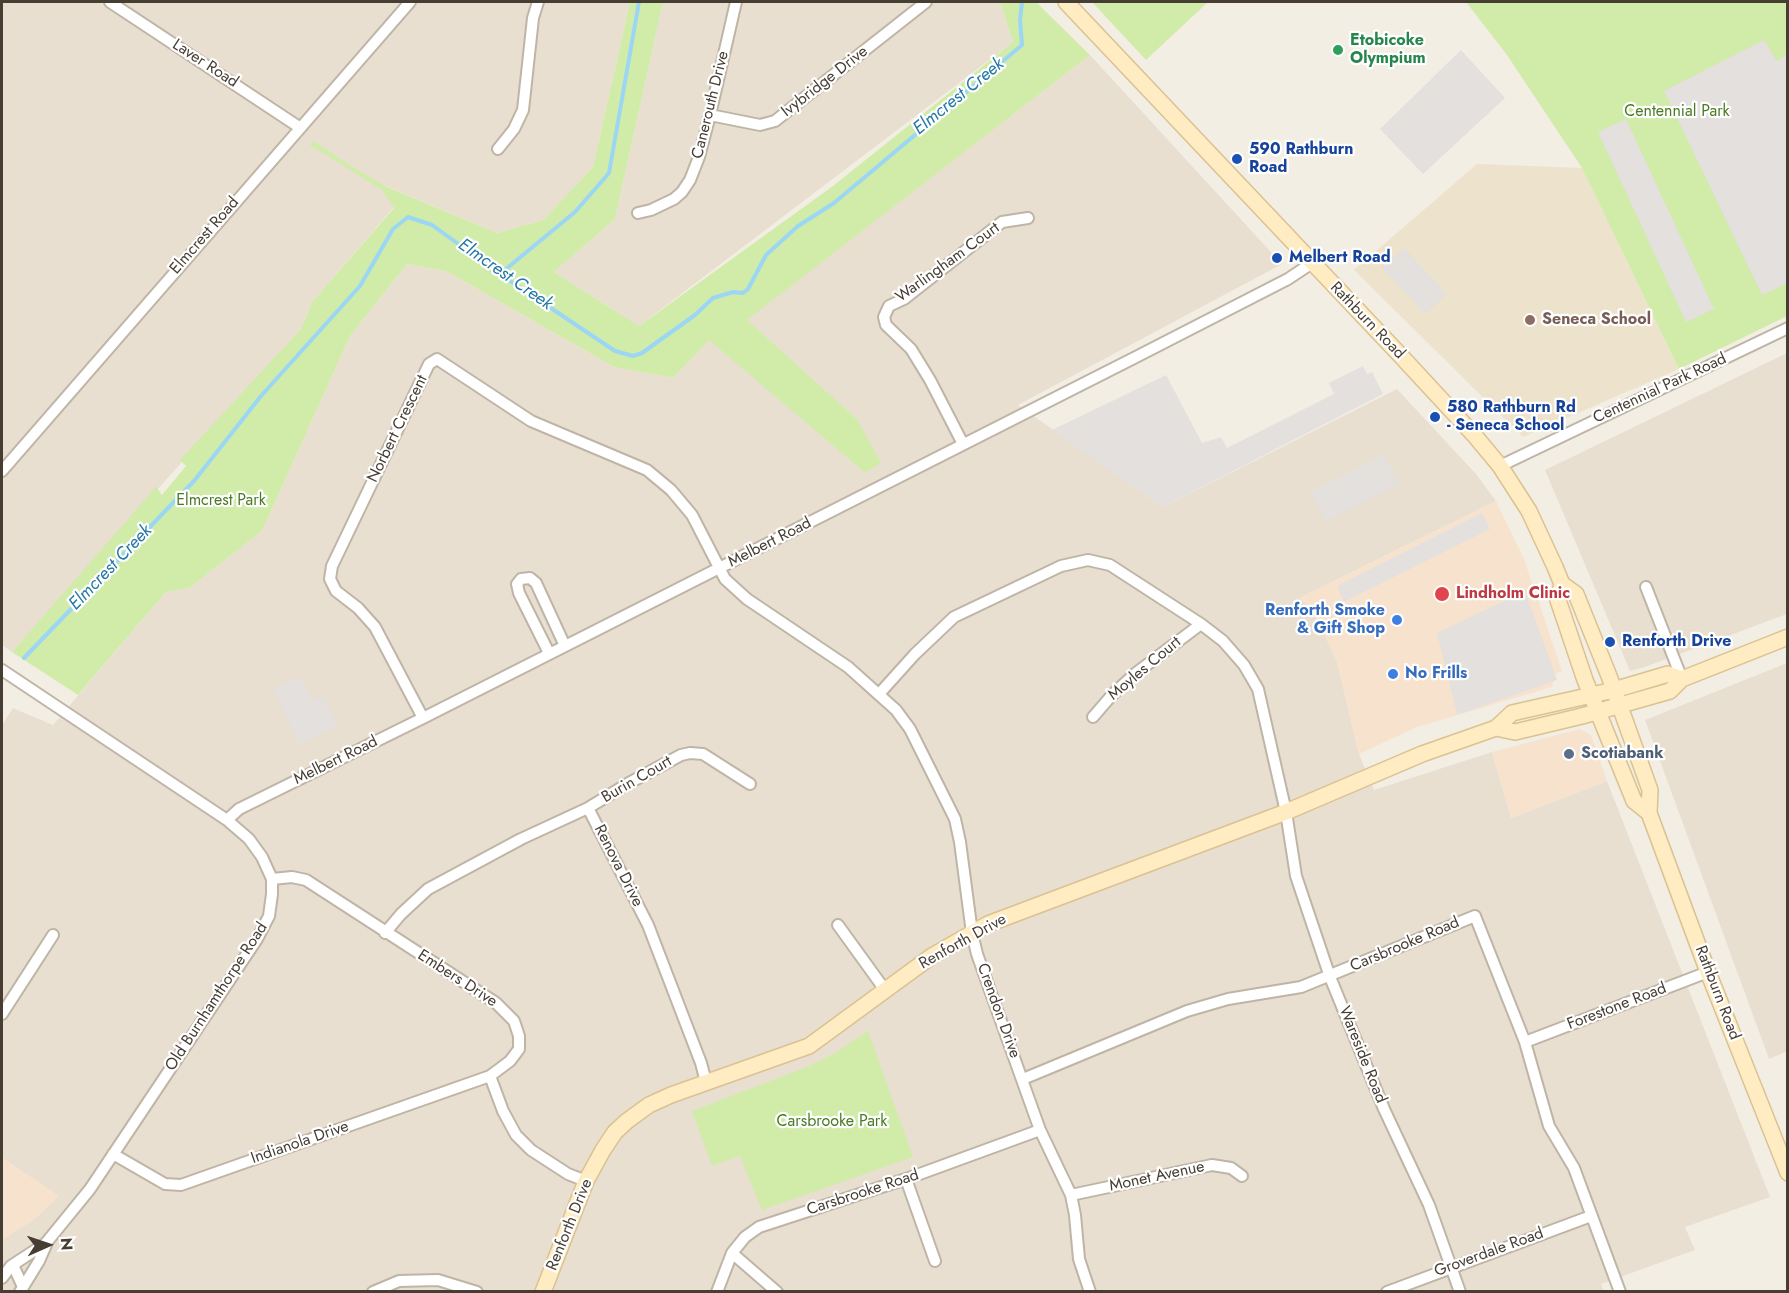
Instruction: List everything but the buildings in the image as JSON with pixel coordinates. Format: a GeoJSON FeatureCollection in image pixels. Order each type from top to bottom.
{"type":"FeatureCollection","features":[{"type":"Feature","properties":{"kind":"street","name":"Laver Road"},"geometry":{"type":"LineString","coordinates":[[110,2],[299,127]]}},
{"type":"Feature","properties":{"kind":"street","name":"Elmcrest Road"},"geometry":{"type":"LineString","coordinates":[[2,471],[410,2]]}},
{"type":"Feature","properties":{"kind":"street"},"geometry":{"type":"LineString","coordinates":[[498,149],[514,129],[523,110],[533,18],[538,2]]}},
{"type":"Feature","properties":{"kind":"street","name":"Canerouth Drive"},"geometry":{"type":"LineString","coordinates":[[638,213],[662,207],[682,192],[695,169],[736,2]]}},
{"type":"Feature","properties":{"kind":"street","name":"Ivybridge Drive"},"geometry":{"type":"LineString","coordinates":[[710,115],[760,125],[775,121],[926,2]]}},
{"type":"Feature","properties":{"kind":"street","name":"Rathburn Road"},"geometry":{"type":"LineString","coordinates":[[1066,2],[1401,356],[1500,466],[1529,511],[1562,584],[1576,594],[1614,690],[1650,790],[1649,813],[1708,972],[1788,1173]]}},
{"type":"Feature","properties":{"kind":"street","name":"Warlingham Court"},"geometry":{"type":"LineString","coordinates":[[963,444],[911,348],[886,325],[884,316],[889,306],[904,298],[1002,222],[1028,218]]}},
{"type":"Feature","properties":{"kind":"street","name":"Melbert Road"},"geometry":{"type":"LineString","coordinates":[[227,820],[239,809],[720,568],[1288,279],[1312,263]]}},
{"type":"Feature","properties":{"kind":"street","name":"Centennial Park Road"},"geometry":{"type":"LineString","coordinates":[[1500,466],[1788,328]]}},
{"type":"Feature","properties":{"kind":"street","name":"Norbert Crescent"},"geometry":{"type":"LineString","coordinates":[[423,718],[375,627],[358,608],[336,591],[330,579],[332,566],[429,364],[433,361],[441,360],[531,421],[647,470],[671,490],[692,515],[720,568]]}},
{"type":"Feature","properties":{"kind":"street","name":"Wareside Road"},"geometry":{"type":"LineString","coordinates":[[879,694],[915,654],[954,617],[1061,566],[1088,560],[1110,565],[1201,624],[1223,641],[1244,664],[1258,689],[1286,812],[1296,876],[1330,977],[1384,1110],[1429,1205],[1460,1292]]}},
{"type":"Feature","properties":{"kind":"street","name":"Crendon Drive"},"geometry":{"type":"LineString","coordinates":[[720,568],[725,579],[747,598],[848,667],[896,710],[910,729],[955,819],[977,954],[1040,1130],[1071,1195],[1075,1215],[1078,1259],[1090,1292]]}},
{"type":"Feature","properties":{"kind":"street"},"geometry":{"type":"LineString","coordinates":[[549,653],[519,592],[517,584],[521,579],[530,578],[536,583],[565,646]]}},
{"type":"Feature","properties":{"kind":"street","name":"Rathburn Road"},"geometry":{"type":"LineString","coordinates":[[1562,584],[1558,600],[1591,694],[1634,801],[1649,813]]}},
{"type":"Feature","properties":{"kind":"street"},"geometry":{"type":"LineString","coordinates":[[1646,587],[1682,679]]}},
{"type":"Feature","properties":{"kind":"street","name":"Moyles Court"},"geometry":{"type":"LineString","coordinates":[[1093,717],[1136,673],[1201,624]]}},
{"type":"Feature","properties":{"kind":"street","name":"Renforth Drive"},"geometry":{"type":"LineString","coordinates":[[1496,728],[1515,732],[1670,691],[1682,679],[1788,637]]}},
{"type":"Feature","properties":{"kind":"street","name":"Old Burnhamthorpe Road"},"geometry":{"type":"LineString","coordinates":[[2,670],[227,820],[256,847],[272,879],[271,908],[267,923],[90,1188],[46,1243],[39,1261],[22,1289],[8,1265]]}},
{"type":"Feature","properties":{"kind":"street","name":"Renforth Drive"},"geometry":{"type":"LineString","coordinates":[[543,1292],[586,1180],[615,1132],[637,1113],[671,1095],[808,1046],[840,1025],[932,956],[988,924],[1286,812],[1422,754],[1496,728],[1512,714],[1614,690],[1668,674],[1682,679]]}},
{"type":"Feature","properties":{"kind":"street","name":"Burin Court"},"geometry":{"type":"LineString","coordinates":[[588,808],[629,783],[681,755],[690,753],[704,754],[750,784]]}},
{"type":"Feature","properties":{"kind":"street","name":"Renova Drive"},"geometry":{"type":"LineString","coordinates":[[385,933],[401,914],[428,889],[521,839],[588,808],[648,925],[701,1063],[706,1082]]}},
{"type":"Feature","properties":{"kind":"street","name":"Embers Drive"},"geometry":{"type":"LineString","coordinates":[[272,879],[292,877],[306,880],[496,1003],[514,1021],[519,1036],[519,1049],[510,1060],[490,1076]]}},
{"type":"Feature","properties":{"kind":"street","name":"Carsbrooke Road"},"geometry":{"type":"LineString","coordinates":[[1023,1079],[1198,1007],[1228,999],[1291,990],[1330,977],[1475,916],[1525,1042],[1549,1126],[1574,1168],[1620,1292]]}},
{"type":"Feature","properties":{"kind":"street"},"geometry":{"type":"LineString","coordinates":[[838,925],[885,990]]}},
{"type":"Feature","properties":{"kind":"street"},"geometry":{"type":"LineString","coordinates":[[2,1014],[53,934]]}},
{"type":"Feature","properties":{"kind":"street","name":"Forestone Road"},"geometry":{"type":"LineString","coordinates":[[1525,1042],[1708,972]]}},
{"type":"Feature","properties":{"kind":"street"},"geometry":{"type":"LineString","coordinates":[[490,1076],[503,1111],[516,1135],[531,1150],[568,1173],[586,1180]]}},
{"type":"Feature","properties":{"kind":"street","name":"Indianola Drive"},"geometry":{"type":"LineString","coordinates":[[113,1154],[165,1184],[181,1185],[490,1076]]}},
{"type":"Feature","properties":{"kind":"street","name":"Carsbrooke Road"},"geometry":{"type":"LineString","coordinates":[[717,1292],[732,1253],[745,1237],[759,1227],[906,1179],[1040,1130]]}},
{"type":"Feature","properties":{"kind":"street","name":"Monet Avenue"},"geometry":{"type":"LineString","coordinates":[[1071,1195],[1212,1165],[1231,1168],[1242,1176]]}},
{"type":"Feature","properties":{"kind":"street"},"geometry":{"type":"LineString","coordinates":[[906,1179],[935,1261]]}},
{"type":"Feature","properties":{"kind":"street","name":"Groverdale Road"},"geometry":{"type":"LineString","coordinates":[[1387,1292],[1591,1216]]}},
{"type":"Feature","properties":{"kind":"street","name":"Old Burnhamthorpe Road"},"geometry":{"type":"LineString","coordinates":[[2,1278],[8,1265],[46,1243]]}},
{"type":"Feature","properties":{"kind":"street"},"geometry":{"type":"LineString","coordinates":[[732,1253],[777,1292]]}},
{"type":"Feature","properties":{"kind":"street"},"geometry":{"type":"LineString","coordinates":[[373,1292],[399,1281],[438,1280],[477,1292]]}},
{"type":"Feature","properties":{"kind":"shaded area"},"geometry":{"type":"Polygon","coordinates":[[[2,2],[630,2],[593,167],[543,220],[497,233],[386,186],[394,207],[312,302],[301,329],[12,652],[2,645],[2,2]]]}},
{"type":"Feature","properties":{"kind":"shaded area"},"geometry":{"type":"Polygon","coordinates":[[[663,2],[1000,2],[1013,42],[639,326],[554,272],[615,219],[663,2]]]}},
{"type":"Feature","properties":{"kind":"shaded area"},"geometry":{"type":"Polygon","coordinates":[[[1764,40],[1777,61],[1787,54],[1788,283],[1762,295],[1664,91],[1764,40]]]}},
{"type":"Feature","properties":{"kind":"shaded area"},"geometry":{"type":"Polygon","coordinates":[[[1461,50],[1505,98],[1423,174],[1380,129],[1461,50]]]}},
{"type":"Feature","properties":{"kind":"shaded area"},"geometry":{"type":"Polygon","coordinates":[[[1090,55],[1282,264],[1018,405],[1163,507],[1397,389],[1476,474],[1496,501],[1300,598],[1312,609],[1337,661],[1359,754],[1374,790],[1492,752],[1511,818],[1607,781],[1770,1197],[1685,1227],[1695,1250],[1601,1284],[1604,1292],[2,1292],[2,1240],[58,1196],[2,1158],[2,725],[13,708],[53,725],[166,592],[189,588],[262,531],[350,336],[407,264],[446,271],[614,367],[673,378],[709,339],[865,473],[857,419],[746,320],[1090,55]]]}},
{"type":"Feature","properties":{"kind":"shaded area"},"geometry":{"type":"Polygon","coordinates":[[[1626,119],[1714,309],[1686,322],[1598,132],[1626,119]]]}},
{"type":"Feature","properties":{"kind":"shaded area","name":"Seneca School"},"geometry":{"type":"Polygon","coordinates":[[[1477,164],[1582,168],[1679,369],[1523,437],[1354,270],[1477,164]]]}},
{"type":"Feature","properties":{"kind":"shaded area"},"geometry":{"type":"Polygon","coordinates":[[[1404,248],[1447,294],[1425,314],[1382,268],[1404,248]]]}},
{"type":"Feature","properties":{"kind":"shaded area"},"geometry":{"type":"Polygon","coordinates":[[[1787,353],[1787,614],[1630,671],[1545,470],[1787,353]]]}},
{"type":"Feature","properties":{"kind":"shaded area"},"geometry":{"type":"Polygon","coordinates":[[[1363,366],[1367,374],[1372,372],[1383,394],[1163,507],[1052,430],[1166,375],[1202,443],[1221,437],[1227,448],[1334,394],[1329,383],[1363,366]]]}},
{"type":"Feature","properties":{"kind":"shaded area"},"geometry":{"type":"Polygon","coordinates":[[[1384,455],[1399,484],[1326,521],[1311,492],[1384,455]]]}},
{"type":"Feature","properties":{"kind":"shaded area"},"geometry":{"type":"Polygon","coordinates":[[[1496,501],[1524,559],[1562,671],[1555,674],[1552,687],[1417,727],[1359,754],[1337,661],[1312,609],[1300,598],[1496,501]]]}},
{"type":"Feature","properties":{"kind":"shaded area"},"geometry":{"type":"Polygon","coordinates":[[[1482,513],[1490,529],[1344,602],[1337,586],[1482,513]]]}},
{"type":"Feature","properties":{"kind":"shaded area"},"geometry":{"type":"Polygon","coordinates":[[[1525,591],[1557,680],[1457,715],[1437,633],[1525,591]]]}},
{"type":"Feature","properties":{"kind":"shaded area"},"geometry":{"type":"Polygon","coordinates":[[[1787,663],[1788,1051],[1769,1059],[1645,720],[1787,663]]]}},
{"type":"Feature","properties":{"kind":"shaded area"},"geometry":{"type":"Polygon","coordinates":[[[300,677],[312,701],[324,696],[338,726],[299,744],[274,689],[300,677]]]}},
{"type":"Feature","properties":{"kind":"shaded area"},"geometry":{"type":"Polygon","coordinates":[[[1580,729],[1591,735],[1607,781],[1511,818],[1492,752],[1580,729]]]}},
{"type":"Feature","properties":{"kind":"shaded area"},"geometry":{"type":"Polygon","coordinates":[[[2,1158],[59,1196],[35,1219],[2,1240],[2,1158]]]}},
{"type":"Feature","properties":{"kind":"green space","name":"Elmcrest Park"},"geometry":{"type":"Polygon","coordinates":[[[630,2],[663,2],[615,219],[554,272],[639,326],[833,186],[1013,42],[1000,2],[1036,2],[1090,55],[747,320],[857,419],[881,463],[865,473],[709,340],[673,378],[614,367],[446,271],[407,264],[350,336],[262,531],[189,588],[166,592],[78,695],[12,652],[156,487],[162,495],[186,466],[180,460],[301,329],[312,302],[394,208],[382,190],[310,145],[314,141],[385,186],[497,233],[543,220],[593,167],[630,2]]]}},
{"type":"Feature","properties":{"kind":"green space"},"geometry":{"type":"Polygon","coordinates":[[[1092,2],[1208,2],[1146,60],[1092,2]]]}},
{"type":"Feature","properties":{"kind":"green space","name":"Centennial Park"},"geometry":{"type":"Polygon","coordinates":[[[1466,2],[1787,2],[1787,316],[1679,369],[1582,168],[1507,55],[1466,2]]]}},
{"type":"Feature","properties":{"kind":"green space","name":"Carsbrooke Park"},"geometry":{"type":"Polygon","coordinates":[[[868,1031],[913,1157],[762,1210],[740,1156],[712,1166],[692,1111],[802,1069],[832,1055],[868,1031]]]}},
{"type":"Feature","properties":{"kind":"waterway"},"geometry":{"type":"LineString","coordinates":[[500,274],[575,212],[609,173],[639,2]]}},
{"type":"Feature","properties":{"kind":"waterway","name":"Elmcrest Creek"},"geometry":{"type":"LineString","coordinates":[[24,658],[194,481],[261,396],[360,286],[393,229],[408,217],[432,225],[615,351],[633,356],[642,353],[695,315],[713,298],[733,292],[743,293],[748,289],[766,255],[798,226],[834,203],[1022,45],[1020,20],[1022,2]]}},
{"type":"Feature","properties":{"kind":"place","name":"Etobicoke Olympium"},"geometry":{"type":"Point","coordinates":[1338,50]}},
{"type":"Feature","properties":{"kind":"place","name":"590 Rathburn Road"},"geometry":{"type":"Point","coordinates":[1237,159]}},
{"type":"Feature","properties":{"kind":"place","name":"Melbert Road"},"geometry":{"type":"Point","coordinates":[1277,258]}},
{"type":"Feature","properties":{"kind":"place","name":"Seneca School"},"geometry":{"type":"Point","coordinates":[1530,320]}},
{"type":"Feature","properties":{"kind":"place","name":"580 Rathburn Rd - Seneca School"},"geometry":{"type":"Point","coordinates":[1435,417]}},
{"type":"Feature","properties":{"kind":"place","name":"Lindholm Clinic"},"geometry":{"type":"Point","coordinates":[1442,594]}},
{"type":"Feature","properties":{"kind":"place","name":"Renforth Smoke & Gift Shop"},"geometry":{"type":"Point","coordinates":[1397,620]}},
{"type":"Feature","properties":{"kind":"place","name":"Renforth Drive"},"geometry":{"type":"Point","coordinates":[1610,642]}},
{"type":"Feature","properties":{"kind":"place","name":"No Frills"},"geometry":{"type":"Point","coordinates":[1393,674]}},
{"type":"Feature","properties":{"kind":"place","name":"Scotiabank"},"geometry":{"type":"Point","coordinates":[1569,754]}}]}
